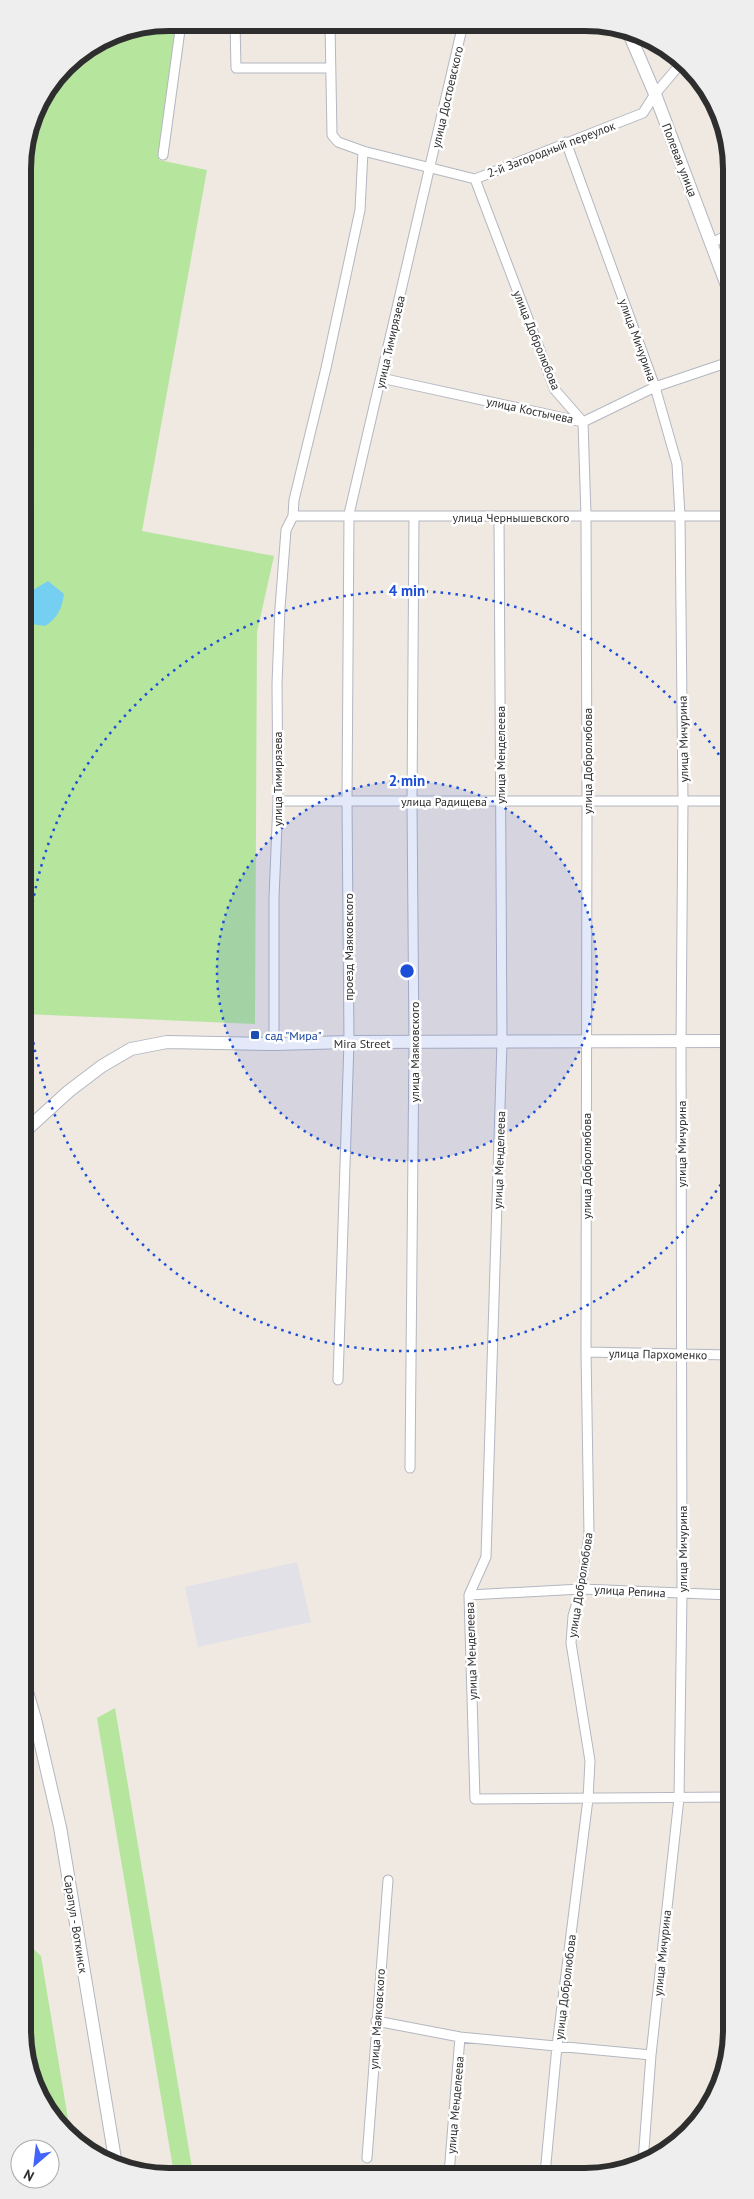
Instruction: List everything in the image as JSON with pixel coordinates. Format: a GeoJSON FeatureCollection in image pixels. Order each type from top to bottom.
{"type":"FeatureCollection","features":[{"type":"Feature","properties":{"kind":"main road","name":"Полевая улица"},"geometry":{"type":"LineString","coordinates":[[632,40],[655,94],[723,274]]}},
{"type":"Feature","properties":{"kind":"main road","name":"Mira Street"},"geometry":{"type":"LineString","coordinates":[[31,1125],[68,1091],[102,1066],[131,1049],[167,1042],[274,1044],[723,1041]]}},
{"type":"Feature","properties":{"kind":"main road","name":"Сарапул - Воткинск"},"geometry":{"type":"LineString","coordinates":[[31,1706],[60,1827],[114,2156]]}},
{"type":"Feature","properties":{"kind":"street","name":"улица Достоевского"},"geometry":{"type":"LineString","coordinates":[[430,169],[460,31]]}},
{"type":"Feature","properties":{"kind":"street"},"geometry":{"type":"LineString","coordinates":[[163,155],[180,32]]}},
{"type":"Feature","properties":{"kind":"street"},"geometry":{"type":"LineString","coordinates":[[235,32],[236,68],[330,68],[330,32]]}},
{"type":"Feature","properties":{"kind":"street","name":"2-й Загородный переулок"},"geometry":{"type":"LineString","coordinates":[[330,68],[332,135],[338,142],[362,151],[430,169],[475,178],[643,113],[655,94],[678,68]]}},
{"type":"Feature","properties":{"kind":"street","name":"улица Мичурина"},"geometry":{"type":"LineString","coordinates":[[566,142],[655,387],[677,464],[680,516],[683,802],[681,1041],[682,1594],[679,1798],[651,2055],[644,2154]]}},
{"type":"Feature","properties":{"kind":"street","name":"улица Тимирязева"},"geometry":{"type":"LineString","coordinates":[[274,1044],[274,898],[278,801],[277,684],[286,530],[293,516],[294,500],[326,368],[360,210],[362,151]]}},
{"type":"Feature","properties":{"kind":"street","name":"улица Тимирязева"},"geometry":{"type":"LineString","coordinates":[[349,514],[430,169]]}},
{"type":"Feature","properties":{"kind":"street","name":"улица Добролюбова"},"geometry":{"type":"LineString","coordinates":[[475,178],[555,390],[583,422],[586,516],[588,800],[586,1352],[589,1535],[581,1589],[573,1616],[571,1643],[590,1761],[588,1800],[557,2046],[546,2168]]}},
{"type":"Feature","properties":{"kind":"street"},"geometry":{"type":"LineString","coordinates":[[712,244],[723,238]]}},
{"type":"Feature","properties":{"kind":"street","name":"улица Костычева"},"geometry":{"type":"LineString","coordinates":[[381,378],[583,422],[655,387],[723,364]]}},
{"type":"Feature","properties":{"kind":"street","name":"улица Чернышевского"},"geometry":{"type":"LineString","coordinates":[[293,516],[349,514],[414,517],[723,516]]}},
{"type":"Feature","properties":{"kind":"street","name":"проезд Маяковского"},"geometry":{"type":"LineString","coordinates":[[338,1380],[349,1042],[347,801],[349,514]]}},
{"type":"Feature","properties":{"kind":"street","name":"улица Маяковского"},"geometry":{"type":"LineString","coordinates":[[410,1468],[414,1043],[412,802],[414,517]]}},
{"type":"Feature","properties":{"kind":"street","name":"улица Менделеева"},"geometry":{"type":"LineString","coordinates":[[499,517],[502,1042],[486,1557],[469,1595],[475,1799],[588,1800]]}},
{"type":"Feature","properties":{"kind":"street","name":"улица Радищева"},"geometry":{"type":"LineString","coordinates":[[278,801],[588,800],[723,802]]}},
{"type":"Feature","properties":{"kind":"street","name":"улица Пархоменко"},"geometry":{"type":"LineString","coordinates":[[586,1352],[722,1355]]}},
{"type":"Feature","properties":{"kind":"street","name":"улица Репина"},"geometry":{"type":"LineString","coordinates":[[469,1595],[581,1589],[722,1595]]}},
{"type":"Feature","properties":{"kind":"street"},"geometry":{"type":"LineString","coordinates":[[588,1800],[722,1797]]}},
{"type":"Feature","properties":{"kind":"street","name":"улица Маяковского"},"geometry":{"type":"LineString","coordinates":[[367,2158],[388,1880]]}},
{"type":"Feature","properties":{"kind":"street"},"geometry":{"type":"LineString","coordinates":[[376,2022],[460,2037],[651,2055]]}},
{"type":"Feature","properties":{"kind":"street","name":"улица Менделеева"},"geometry":{"type":"LineString","coordinates":[[449,2168],[460,2037]]}},
{"type":"Feature","properties":{"kind":"shaded area"},"geometry":{"type":"Polygon","coordinates":[[[297,1562],[311,1622],[198,1647],[185,1587],[297,1562]]]}},
{"type":"Feature","properties":{"kind":"green space"},"geometry":{"type":"Polygon","coordinates":[[[181,32],[159,160],[207,170],[142,531],[274,556],[257,632],[255,1024],[32,1014],[32,161],[34,143],[42,117],[50,100],[60,85],[85,60],[100,50],[125,39],[143,34],[181,32]]]}},
{"type":"Feature","properties":{"kind":"green space"},"geometry":{"type":"Polygon","coordinates":[[[115,1708],[192,2168],[173,2168],[97,1718],[115,1708]]]}},
{"type":"Feature","properties":{"kind":"green space"},"geometry":{"type":"Polygon","coordinates":[[[31,1947],[41,1956],[69,2123],[60,2114],[46,2091],[34,2056],[31,2029],[31,1947]]]}},
{"type":"Feature","properties":{"kind":"water"},"geometry":{"type":"Polygon","coordinates":[[[48,581],[64,594],[59,612],[45,626],[32,624],[32,591],[48,581]]]}},
{"type":"Feature","properties":{"kind":"place","name":"сад \"Мира\""},"geometry":{"type":"Point","coordinates":[255,1035]}}]}
